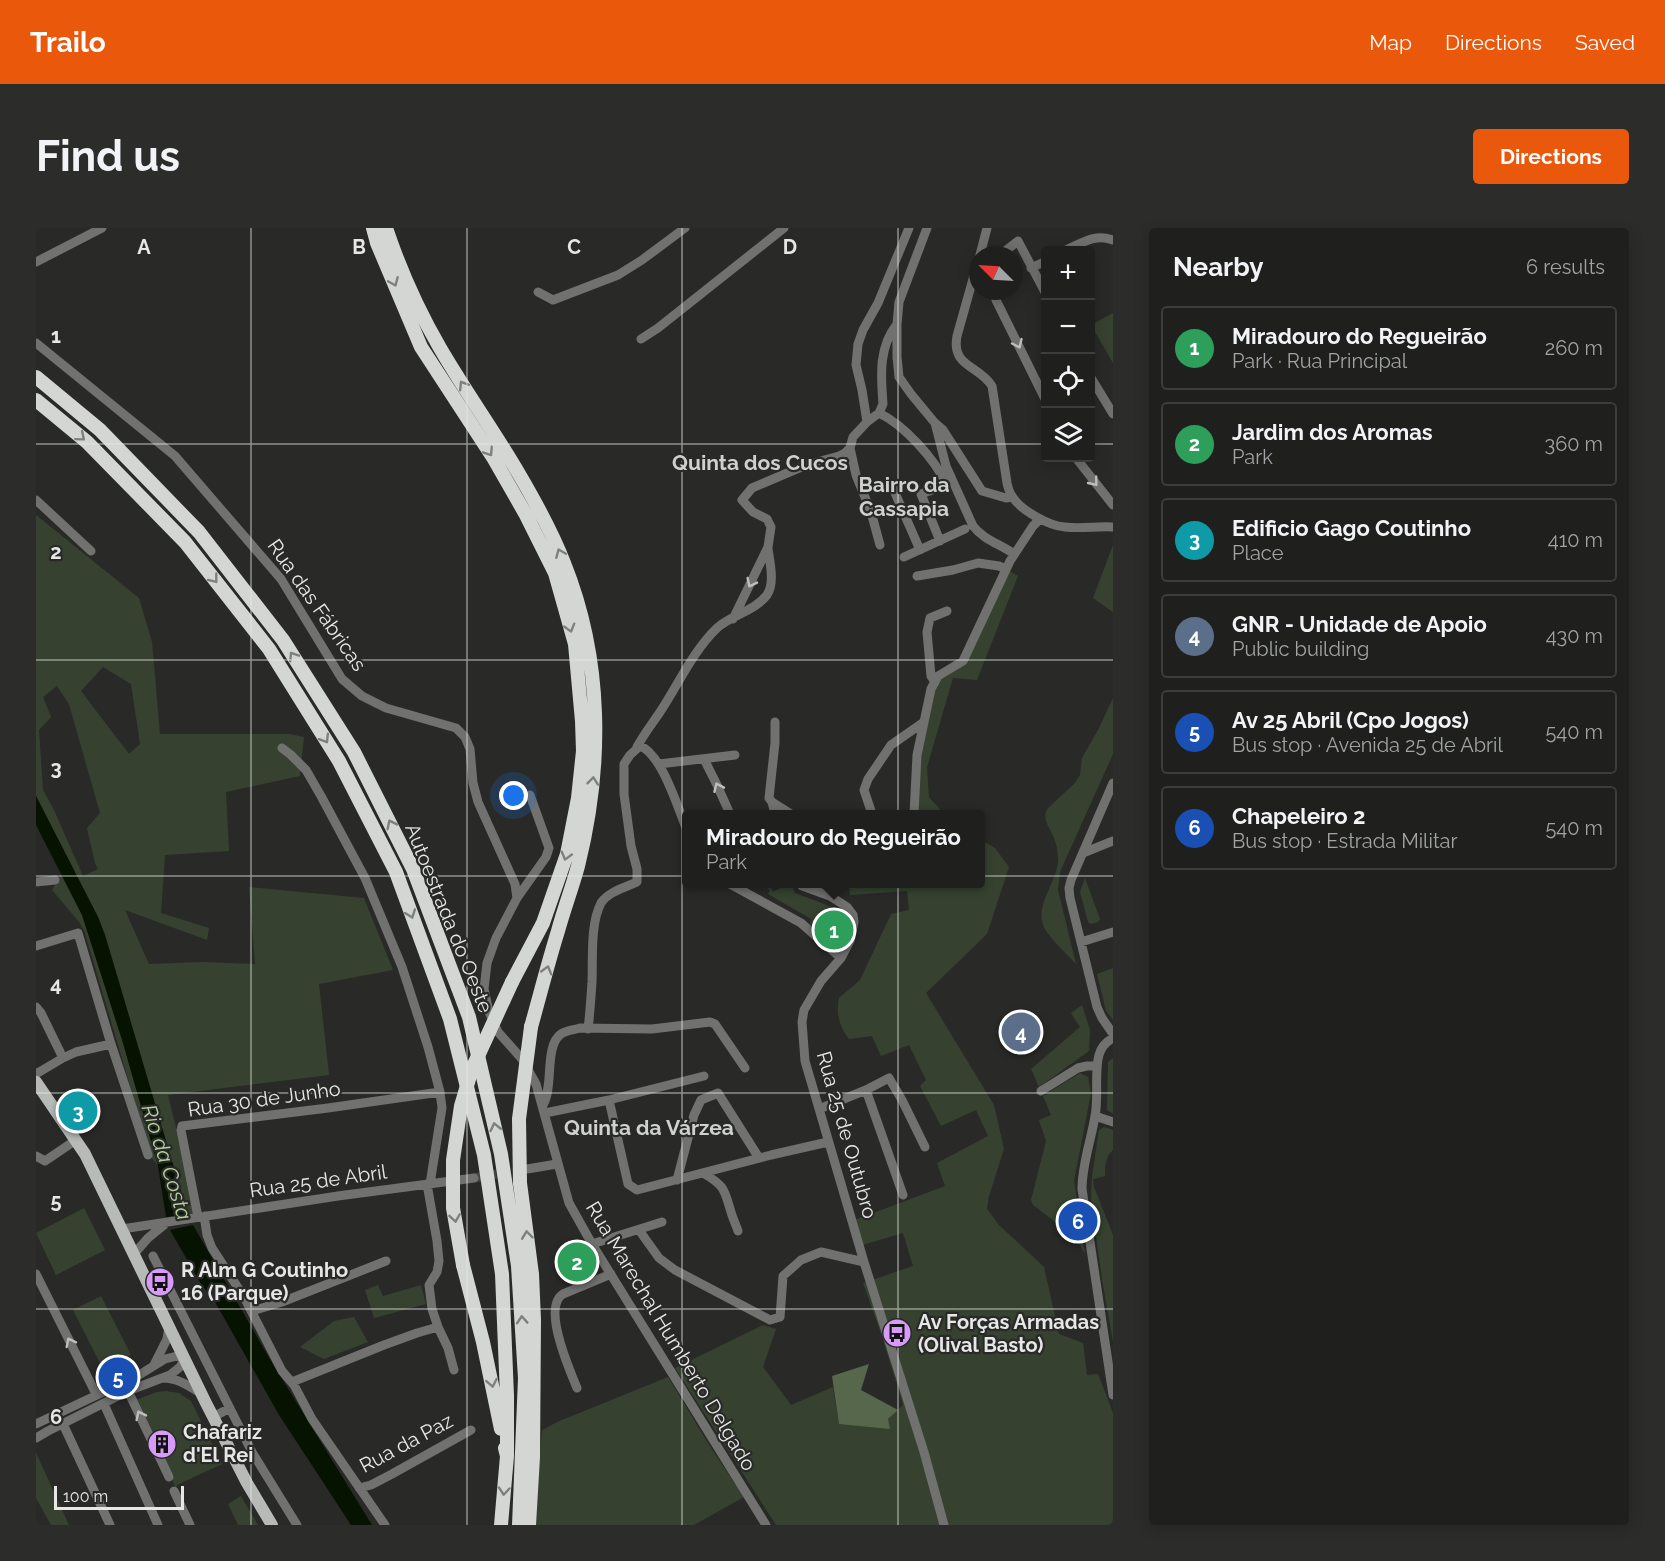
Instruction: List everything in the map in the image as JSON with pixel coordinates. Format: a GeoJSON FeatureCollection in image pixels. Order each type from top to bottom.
{"type":"FeatureCollection","features":[{"type":"Feature","properties":{"kind":"highway"},"geometry":{"type":"LineString","coordinates":[[373,228],[377,243],[421,347],[494,459],[526,514],[555,573],[575,644],[583,751],[578,798],[567,854],[543,924],[512,982],[472,1069],[461,1106],[453,1160],[453,1208],[463,1265],[483,1342],[507,1456],[501,1525]]}},
{"type":"Feature","properties":{"kind":"highway"},"geometry":{"type":"LineString","coordinates":[[386,228],[407,283],[435,340],[510,459],[549,529],[578,605],[588,643],[594,688],[596,738],[590,805],[578,866],[531,1027],[519,1119],[520,1183],[532,1274],[534,1320],[534,1457],[529,1525]]}},
{"type":"Feature","properties":{"kind":"highway","name":"Autoestrada do Oeste"},"geometry":{"type":"LineString","coordinates":[[36,376],[100,430],[199,532],[283,640],[354,752],[413,869],[469,1017],[501,1154],[518,1266],[525,1378],[519,1525]]}},
{"type":"Feature","properties":{"kind":"highway","name":"Autoestrada do Oeste"},"geometry":{"type":"LineString","coordinates":[[36,400],[87,442],[184,542],[269,649],[339,761],[396,872],[450,1019],[484,1155],[502,1274],[507,1456]]}},
{"type":"Feature","properties":{"kind":"main road"},"geometry":{"type":"LineString","coordinates":[[36,1081],[90,1162],[201,1394],[247,1484],[272,1525]]}},
{"type":"Feature","properties":{"kind":"street"},"geometry":{"type":"LineString","coordinates":[[36,262],[102,228]]}},
{"type":"Feature","properties":{"kind":"street"},"geometry":{"type":"LineString","coordinates":[[538,292],[553,300],[618,275],[685,228]]}},
{"type":"Feature","properties":{"kind":"street"},"geometry":{"type":"LineString","coordinates":[[641,339],[784,228]]}},
{"type":"Feature","properties":{"kind":"street"},"geometry":{"type":"LineString","coordinates":[[867,422],[856,365],[858,344],[878,303],[909,228]]}},
{"type":"Feature","properties":{"kind":"street"},"geometry":{"type":"LineString","coordinates":[[927,228],[899,302],[897,324],[899,377],[910,394],[943,430],[982,491],[1006,498],[1012,497]]}},
{"type":"Feature","properties":{"kind":"street"},"geometry":{"type":"LineString","coordinates":[[982,246],[987,228]]}},
{"type":"Feature","properties":{"kind":"street"},"geometry":{"type":"LineString","coordinates":[[1074,246],[1093,237],[1113,240]]}},
{"type":"Feature","properties":{"kind":"street"},"geometry":{"type":"LineString","coordinates":[[1023,251],[1041,285]]}},
{"type":"Feature","properties":{"kind":"street"},"geometry":{"type":"LineString","coordinates":[[1031,267],[1041,263]]}},
{"type":"Feature","properties":{"kind":"street"},"geometry":{"type":"LineString","coordinates":[[969,293],[955,347],[962,362],[981,374],[992,386],[1007,483],[1012,497],[1020,506],[1040,519],[1063,527],[1113,527]]}},
{"type":"Feature","properties":{"kind":"street"},"geometry":{"type":"LineString","coordinates":[[996,300],[1041,391]]}},
{"type":"Feature","properties":{"kind":"street"},"geometry":{"type":"LineString","coordinates":[[880,544],[871,512],[856,476],[850,448],[853,437],[879,413],[883,404],[880,372],[884,347],[897,324]]}},
{"type":"Feature","properties":{"kind":"street","name":"Rua das Fábricas"},"geometry":{"type":"LineString","coordinates":[[36,343],[175,456],[281,579],[342,679],[362,696],[386,708],[456,728],[465,737],[470,749],[473,783],[478,802],[515,885],[517,897]]}},
{"type":"Feature","properties":{"kind":"street"},"geometry":{"type":"LineString","coordinates":[[1095,384],[1113,414]]}},
{"type":"Feature","properties":{"kind":"street"},"geometry":{"type":"LineString","coordinates":[[879,413],[913,439],[939,470],[946,484],[921,495],[940,541]]}},
{"type":"Feature","properties":{"kind":"street"},"geometry":{"type":"LineString","coordinates":[[935,423],[946,466],[973,526],[979,534],[1014,554]]}},
{"type":"Feature","properties":{"kind":"street"},"geometry":{"type":"LineString","coordinates":[[588,1029],[592,979],[591,952],[595,925],[602,903],[610,894],[637,882],[637,869],[631,846],[624,794],[624,764],[705,642],[718,627],[758,603],[768,594],[771,579],[768,548],[771,527],[767,519],[753,512],[742,500],[752,488],[806,465],[839,456],[850,448]]}},
{"type":"Feature","properties":{"kind":"street"},"geometry":{"type":"LineString","coordinates":[[1079,462],[1113,505]]}},
{"type":"Feature","properties":{"kind":"street"},"geometry":{"type":"LineString","coordinates":[[892,486],[920,550]]}},
{"type":"Feature","properties":{"kind":"street"},"geometry":{"type":"LineString","coordinates":[[36,500],[91,551]]}},
{"type":"Feature","properties":{"kind":"street"},"geometry":{"type":"LineString","coordinates":[[914,810],[916,754],[931,689],[938,676],[963,661],[1014,554],[1040,519]]}},
{"type":"Feature","properties":{"kind":"street"},"geometry":{"type":"LineString","coordinates":[[904,557],[965,529]]}},
{"type":"Feature","properties":{"kind":"street"},"geometry":{"type":"LineString","coordinates":[[733,619],[768,548]]}},
{"type":"Feature","properties":{"kind":"street"},"geometry":{"type":"LineString","coordinates":[[917,576],[978,563],[1006,569]]}},
{"type":"Feature","properties":{"kind":"street"},"geometry":{"type":"LineString","coordinates":[[935,682],[931,676],[927,632],[930,618],[947,611]]}},
{"type":"Feature","properties":{"kind":"street"},"geometry":{"type":"LineString","coordinates":[[774,810],[769,798],[775,722]]}},
{"type":"Feature","properties":{"kind":"street"},"geometry":{"type":"LineString","coordinates":[[871,810],[864,790],[868,778],[891,745],[924,722]]}},
{"type":"Feature","properties":{"kind":"street"},"geometry":{"type":"LineString","coordinates":[[637,747],[647,749],[659,764],[682,819]]}},
{"type":"Feature","properties":{"kind":"street"},"geometry":{"type":"LineString","coordinates":[[282,748],[306,770],[365,878],[402,967],[440,1092],[442,1108],[429,1184],[439,1261],[437,1272],[429,1285],[438,1327],[448,1348],[454,1370]]}},
{"type":"Feature","properties":{"kind":"street"},"geometry":{"type":"LineString","coordinates":[[659,764],[735,755]]}},
{"type":"Feature","properties":{"kind":"street"},"geometry":{"type":"LineString","coordinates":[[704,759],[728,810]]}},
{"type":"Feature","properties":{"kind":"street"},"geometry":{"type":"LineString","coordinates":[[1113,783],[1069,888],[1097,1007],[1113,1036],[1100,1052],[1097,1066],[1095,1116],[1082,1172],[1082,1189],[1113,1395]]}},
{"type":"Feature","properties":{"kind":"street","name":"Rua Marechal Humberto Delgado"},"geometry":{"type":"LineString","coordinates":[[530,795],[549,848],[546,856],[517,897],[496,938],[487,963],[484,989],[489,1012],[498,1032],[522,1059],[537,1084],[569,1203],[766,1525]]}},
{"type":"Feature","properties":{"kind":"street"},"geometry":{"type":"LineString","coordinates":[[772,802],[785,810]]}},
{"type":"Feature","properties":{"kind":"street"},"geometry":{"type":"LineString","coordinates":[[1083,853],[1113,841]]}},
{"type":"Feature","properties":{"kind":"street"},"geometry":{"type":"LineString","coordinates":[[36,882],[56,880]]}},
{"type":"Feature","properties":{"kind":"street"},"geometry":{"type":"LineString","coordinates":[[741,888],[801,923],[841,958]]}},
{"type":"Feature","properties":{"kind":"street","name":"Rua 25 de Outubro"},"geometry":{"type":"LineString","coordinates":[[810,888],[830,896],[847,907],[853,915],[854,922],[850,941],[841,958],[821,981],[804,1010],[802,1022],[805,1061],[944,1525]]}},
{"type":"Feature","properties":{"kind":"street"},"geometry":{"type":"LineString","coordinates":[[1081,942],[1113,932]]}},
{"type":"Feature","properties":{"kind":"street"},"geometry":{"type":"LineString","coordinates":[[36,946],[78,933],[111,1044],[148,1155]]}},
{"type":"Feature","properties":{"kind":"street"},"geometry":{"type":"LineString","coordinates":[[36,1007],[42,1013],[63,1058]]}},
{"type":"Feature","properties":{"kind":"street"},"geometry":{"type":"LineString","coordinates":[[704,1076],[609,1100],[544,1109],[548,1097],[553,1047],[557,1038],[570,1030],[652,1029],[710,1022],[715,1024],[745,1068]]}},
{"type":"Feature","properties":{"kind":"street"},"geometry":{"type":"LineString","coordinates":[[36,1081],[63,1058],[76,1052],[111,1044]]}},
{"type":"Feature","properties":{"kind":"street"},"geometry":{"type":"LineString","coordinates":[[1041,1091],[1078,1068],[1097,1066]]}},
{"type":"Feature","properties":{"kind":"street"},"geometry":{"type":"LineString","coordinates":[[819,1110],[889,1078],[925,1147]]}},
{"type":"Feature","properties":{"kind":"street"},"geometry":{"type":"LineString","coordinates":[[866,1090],[903,1195]]}},
{"type":"Feature","properties":{"kind":"street","name":"Rua 30 de Junho"},"geometry":{"type":"LineString","coordinates":[[200,1217],[182,1126],[440,1092]]}},
{"type":"Feature","properties":{"kind":"street"},"geometry":{"type":"LineString","coordinates":[[677,1180],[694,1115],[701,1100],[718,1093],[759,1158]]}},
{"type":"Feature","properties":{"kind":"street"},"geometry":{"type":"LineString","coordinates":[[609,1100],[628,1184],[637,1190],[828,1142]]}},
{"type":"Feature","properties":{"kind":"street"},"geometry":{"type":"LineString","coordinates":[[1095,1116],[1113,1122]]}},
{"type":"Feature","properties":{"kind":"street"},"geometry":{"type":"LineString","coordinates":[[36,1156],[45,1161],[76,1140]]}},
{"type":"Feature","properties":{"kind":"street"},"geometry":{"type":"LineString","coordinates":[[527,1168],[557,1164]]}},
{"type":"Feature","properties":{"kind":"street"},"geometry":{"type":"LineString","coordinates":[[703,1173],[716,1180],[727,1195],[738,1231]]}},
{"type":"Feature","properties":{"kind":"street","name":"Rua 25 de Abril"},"geometry":{"type":"LineString","coordinates":[[122,1229],[474,1178]]}},
{"type":"Feature","properties":{"kind":"street"},"geometry":{"type":"LineString","coordinates":[[200,1217],[204,1222],[212,1248],[252,1311],[282,1371],[292,1383],[334,1453],[347,1468],[385,1525]]}},
{"type":"Feature","properties":{"kind":"street"},"geometry":{"type":"LineString","coordinates":[[592,1244],[662,1222]]}},
{"type":"Feature","properties":{"kind":"street"},"geometry":{"type":"LineString","coordinates":[[134,1254],[148,1238],[167,1223]]}},
{"type":"Feature","properties":{"kind":"street"},"geometry":{"type":"LineString","coordinates":[[639,1230],[659,1258],[675,1270],[770,1320],[780,1317],[783,1276],[801,1260],[820,1252],[864,1262]]}},
{"type":"Feature","properties":{"kind":"street"},"geometry":{"type":"LineString","coordinates":[[153,1256],[252,1452],[297,1525]]}},
{"type":"Feature","properties":{"kind":"street"},"geometry":{"type":"LineString","coordinates":[[252,1311],[282,1302],[386,1261]]}},
{"type":"Feature","properties":{"kind":"street"},"geometry":{"type":"LineString","coordinates":[[36,1274],[96,1394]]}},
{"type":"Feature","properties":{"kind":"street"},"geometry":{"type":"LineString","coordinates":[[577,1388],[558,1335],[554,1303],[562,1294],[611,1274]]}},
{"type":"Feature","properties":{"kind":"street"},"geometry":{"type":"LineString","coordinates":[[151,1367],[166,1339],[169,1326]]}},
{"type":"Feature","properties":{"kind":"street"},"geometry":{"type":"LineString","coordinates":[[292,1383],[417,1332],[438,1327]]}},
{"type":"Feature","properties":{"kind":"street"},"geometry":{"type":"LineString","coordinates":[[36,1424],[139,1375],[171,1357],[177,1356],[185,1359],[174,1372],[128,1391],[36,1438]]}},
{"type":"Feature","properties":{"kind":"street"},"geometry":{"type":"LineString","coordinates":[[151,1367],[158,1379]]}},
{"type":"Feature","properties":{"kind":"street"},"geometry":{"type":"LineString","coordinates":[[158,1379],[178,1380],[201,1394]]}},
{"type":"Feature","properties":{"kind":"street"},"geometry":{"type":"LineString","coordinates":[[128,1391],[169,1477]]}},
{"type":"Feature","properties":{"kind":"street"},"geometry":{"type":"LineString","coordinates":[[104,1404],[158,1525]]}},
{"type":"Feature","properties":{"kind":"street"},"geometry":{"type":"LineString","coordinates":[[213,1417],[230,1408]]}},
{"type":"Feature","properties":{"kind":"street"},"geometry":{"type":"LineString","coordinates":[[63,1424],[110,1525]]}},
{"type":"Feature","properties":{"kind":"street","name":"Rua da Paz"},"geometry":{"type":"LineString","coordinates":[[359,1488],[371,1485],[471,1430]]}},
{"type":"Feature","properties":{"kind":"street"},"geometry":{"type":"LineString","coordinates":[[174,1491],[190,1525]]}},
{"type":"Feature","properties":{"kind":"shaded area"},"geometry":{"type":"Polygon","coordinates":[[[1113,313],[1113,363],[1095,332],[1095,323],[1113,313]]]}},
{"type":"Feature","properties":{"kind":"shaded area"},"geometry":{"type":"Polygon","coordinates":[[[36,515],[139,598],[152,642],[160,734],[290,734],[304,737],[300,776],[226,792],[229,851],[165,855],[161,913],[209,928],[207,940],[125,910],[149,964],[202,962],[255,964],[249,887],[364,898],[393,970],[319,984],[329,1075],[168,1095],[185,1164],[194,1214],[188,1215],[105,935],[36,796],[36,515]],[[103,667],[81,691],[129,754],[140,744],[131,684],[103,667]],[[57,686],[43,697],[51,717],[39,730],[43,790],[83,876],[98,869],[87,828],[100,813],[69,704],[57,686]]]}},
{"type":"Feature","properties":{"kind":"shaded area"},"geometry":{"type":"Polygon","coordinates":[[[1113,545],[1113,612],[1093,598],[1113,545]]]}},
{"type":"Feature","properties":{"kind":"shaded area"},"geometry":{"type":"Polygon","coordinates":[[[1006,569],[1018,576],[977,680],[953,678],[927,767],[929,797],[940,810],[914,810],[917,755],[938,676],[963,661],[1006,569]]]}},
{"type":"Feature","properties":{"kind":"shaded area"},"geometry":{"type":"Polygon","coordinates":[[[1113,698],[1113,754],[1060,872],[1058,890],[1076,964],[1053,940],[1043,925],[1042,909],[1058,861],[1056,843],[1045,816],[1048,808],[1075,783],[1080,775],[1082,758],[1113,698]]]}},
{"type":"Feature","properties":{"kind":"shaded area"},"geometry":{"type":"Polygon","coordinates":[[[985,842],[995,848],[1009,867],[987,934],[926,993],[994,1105],[1004,1149],[987,1209],[999,1225],[1044,1267],[1059,1334],[1083,1343],[1087,1375],[1098,1374],[1113,1413],[1113,1525],[776,1525],[675,1368],[763,1325],[776,1329],[763,1367],[791,1405],[833,1387],[839,1424],[888,1419],[903,1405],[863,1283],[913,1266],[903,1233],[859,1246],[852,1221],[945,1186],[937,1163],[988,1136],[976,1110],[941,1126],[920,1086],[926,1080],[909,1045],[881,1056],[872,1036],[849,1039],[843,1030],[838,1014],[839,998],[860,980],[891,914],[909,910],[907,891],[850,895],[849,888],[985,888],[985,842]]]}},
{"type":"Feature","properties":{"kind":"shaded area"},"geometry":{"type":"Polygon","coordinates":[[[61,874],[82,915],[123,1043],[158,1166],[151,1157],[85,933],[80,923],[52,890],[61,874]]]}},
{"type":"Feature","properties":{"kind":"shaded area"},"geometry":{"type":"Polygon","coordinates":[[[1085,878],[1100,919],[1091,924],[1088,922],[1080,892],[1085,878]]]}},
{"type":"Feature","properties":{"kind":"shaded area"},"geometry":{"type":"Polygon","coordinates":[[[767,888],[771,888],[773,892],[780,888],[793,888],[795,893],[832,907],[840,916],[844,926],[841,928],[841,933],[834,938],[828,935],[827,927],[825,931],[827,936],[822,938],[810,923],[811,919],[768,894],[770,890],[767,888]]]}},
{"type":"Feature","properties":{"kind":"shaded area"},"geometry":{"type":"Polygon","coordinates":[[[1113,968],[1113,1020],[1106,1011],[1097,974],[1113,968]]]}},
{"type":"Feature","properties":{"kind":"shaded area"},"geometry":{"type":"Polygon","coordinates":[[[1082,1005],[1090,1030],[1089,1051],[1039,1087],[1031,1069],[1080,1027],[1071,1013],[1082,1005]]]}},
{"type":"Feature","properties":{"kind":"shaded area"},"geometry":{"type":"Polygon","coordinates":[[[1113,1058],[1113,1114],[1107,1110],[1108,1062],[1113,1058]]]}},
{"type":"Feature","properties":{"kind":"shaded area"},"geometry":{"type":"Polygon","coordinates":[[[1080,1073],[1088,1077],[1091,1093],[1074,1181],[1085,1254],[1075,1237],[1033,1205],[1031,1200],[1046,1141],[1039,1120],[1051,1115],[1043,1096],[1080,1073]]]}},
{"type":"Feature","properties":{"kind":"shaded area"},"geometry":{"type":"Polygon","coordinates":[[[1104,1127],[1113,1130],[1113,1150],[1105,1165],[1105,1176],[1093,1179],[1113,1235],[1113,1342],[1091,1200],[1092,1176],[1099,1130],[1104,1127]]]}},
{"type":"Feature","properties":{"kind":"shaded area"},"geometry":{"type":"Polygon","coordinates":[[[84,1208],[105,1250],[56,1275],[36,1233],[84,1208]]]}},
{"type":"Feature","properties":{"kind":"shaded area"},"geometry":{"type":"Polygon","coordinates":[[[589,1253],[591,1268],[566,1273],[563,1264],[565,1261],[589,1253]]]}},
{"type":"Feature","properties":{"kind":"shaded area"},"geometry":{"type":"Polygon","coordinates":[[[378,1285],[383,1296],[421,1285],[426,1304],[374,1318],[365,1290],[378,1285]]]}},
{"type":"Feature","properties":{"kind":"shaded area"},"geometry":{"type":"Polygon","coordinates":[[[101,1296],[131,1355],[103,1369],[73,1310],[101,1296]]]}},
{"type":"Feature","properties":{"kind":"shaded area"},"geometry":{"type":"Polygon","coordinates":[[[354,1317],[368,1342],[324,1359],[300,1347],[334,1321],[354,1317]]]}},
{"type":"Feature","properties":{"kind":"shaded area"},"geometry":{"type":"Polygon","coordinates":[[[668,1377],[744,1497],[694,1525],[534,1525],[542,1430],[668,1377]]]}},
{"type":"Feature","properties":{"kind":"shaded area"},"geometry":{"type":"Polygon","coordinates":[[[166,1391],[179,1393],[191,1401],[222,1464],[177,1485],[176,1488],[136,1400],[166,1391]]]}},
{"type":"Feature","properties":{"kind":"shaded area"},"geometry":{"type":"Polygon","coordinates":[[[36,1453],[69,1525],[51,1525],[36,1498],[36,1453]]]}},
{"type":"Feature","properties":{"kind":"shaded area"},"geometry":{"type":"Polygon","coordinates":[[[241,1496],[258,1525],[238,1525],[228,1504],[241,1496]]]}},
{"type":"Feature","properties":{"kind":"green space"},"geometry":{"type":"Polygon","coordinates":[[[869,1364],[861,1390],[898,1410],[888,1419],[890,1429],[839,1424],[832,1376],[869,1364]]]}},
{"type":"Feature","properties":{"kind":"water","name":"Rio da Costa"},"geometry":{"type":"Polygon","coordinates":[[[36,796],[105,935],[188,1215],[166,1217],[158,1166],[123,1043],[82,915],[36,825],[36,796]]]}},
{"type":"Feature","properties":{"kind":"water"},"geometry":{"type":"Polygon","coordinates":[[[193,1225],[268,1356],[372,1525],[351,1525],[279,1415],[215,1302],[201,1284],[170,1230],[193,1225]]]}},
{"type":"Feature","properties":{"kind":"tunnel"},"geometry":{"type":"LineString","coordinates":[[474,1178],[525,1169]]}},
{"type":"Feature","properties":{"kind":"place","name":"Miradouro do Regueirão"},"geometry":{"type":"Point","coordinates":[834,930]}},
{"type":"Feature","properties":{"kind":"place","name":"GNR - Unidade de Apoio"},"geometry":{"type":"Point","coordinates":[1021,1032]}},
{"type":"Feature","properties":{"kind":"place","name":"Edificio Gago Coutinho"},"geometry":{"type":"Point","coordinates":[78,1111]}},
{"type":"Feature","properties":{"kind":"place","name":"Chapeleiro 2"},"geometry":{"type":"Point","coordinates":[1078,1221]}},
{"type":"Feature","properties":{"kind":"place","name":"Jardim dos Aromas"},"geometry":{"type":"Point","coordinates":[577,1262]}},
{"type":"Feature","properties":{"kind":"place","name":"R Alm G Coutinho 16 (Parque)"},"geometry":{"type":"Point","coordinates":[160,1282]}},
{"type":"Feature","properties":{"kind":"place","name":"Av Forças Armadas (Olival Basto)"},"geometry":{"type":"Point","coordinates":[897,1333]}},
{"type":"Feature","properties":{"kind":"place","name":"Av 25 Abril (Cpo Jogos)"},"geometry":{"type":"Point","coordinates":[118,1377]}},
{"type":"Feature","properties":{"kind":"place","name":"Chafariz d'El Rei"},"geometry":{"type":"Point","coordinates":[162,1444]}},
{"type":"Feature","properties":{"kind":"district","name":"Quinta dos Cucos"},"geometry":{"type":"Point","coordinates":[760,462]}},
{"type":"Feature","properties":{"kind":"district","name":"Bairro da Cassapia"},"geometry":{"type":"Point","coordinates":[904,496]}},
{"type":"Feature","properties":{"kind":"district","name":"Quinta da Várzea"},"geometry":{"type":"Point","coordinates":[649,1127]}}]}
